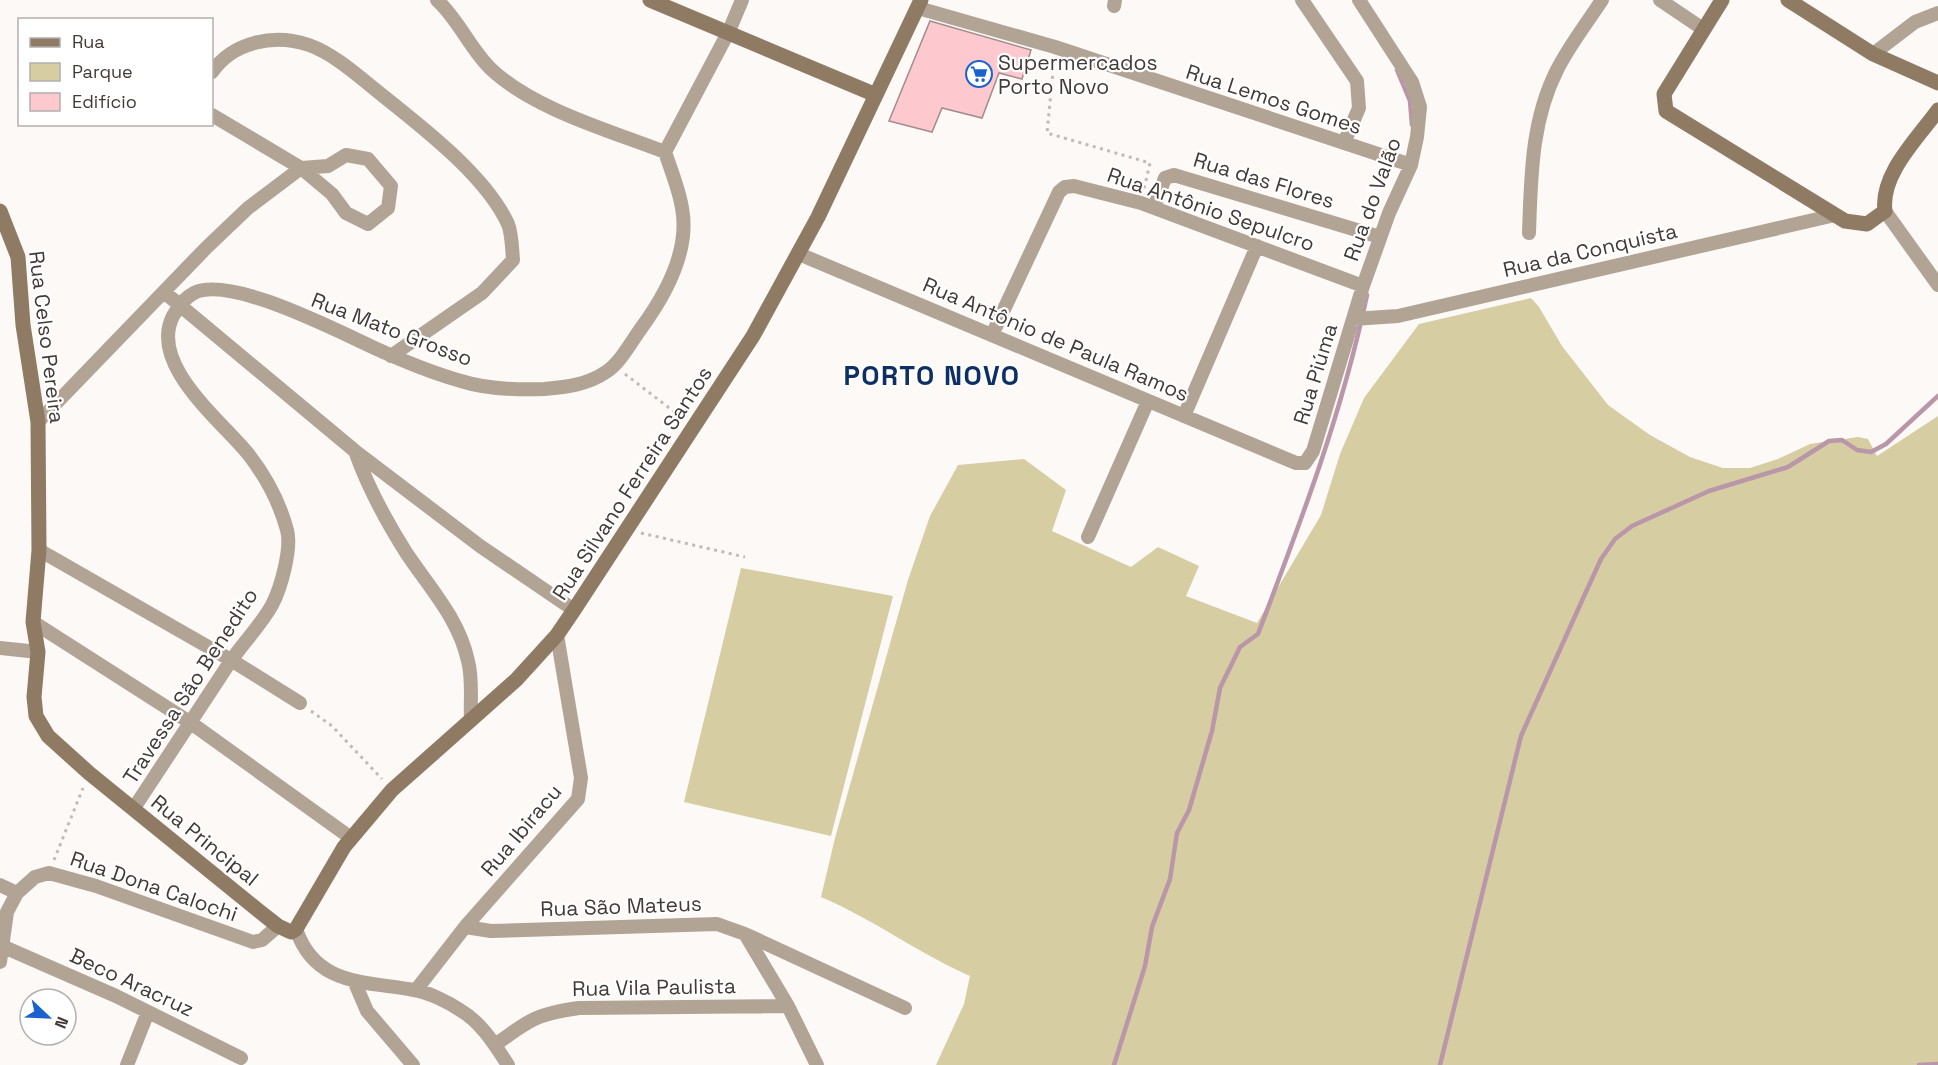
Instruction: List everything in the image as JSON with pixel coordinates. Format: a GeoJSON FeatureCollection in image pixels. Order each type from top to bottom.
{"type":"FeatureCollection","features":[{"type":"Feature","properties":{"kind":"street"},"geometry":{"type":"LineString","coordinates":[[437,0],[449,11],[491,69],[540,103],[665,152],[729,31],[742,0]]}},
{"type":"Feature","properties":{"kind":"street"},"geometry":{"type":"LineString","coordinates":[[650,0],[729,31],[876,95]]}},
{"type":"Feature","properties":{"kind":"street"},"geometry":{"type":"LineString","coordinates":[[1302,0],[1357,81],[1359,108],[1344,143]]}},
{"type":"Feature","properties":{"kind":"street","name":"Rua do Valão"},"geometry":{"type":"LineString","coordinates":[[1359,0],[1412,82],[1420,107],[1411,165],[1380,237],[1363,286]]}},
{"type":"Feature","properties":{"kind":"street"},"geometry":{"type":"LineString","coordinates":[[1529,233],[1532,151],[1544,105],[1556,71],[1602,0]]}},
{"type":"Feature","properties":{"kind":"street"},"geometry":{"type":"LineString","coordinates":[[1660,0],[1703,29]]}},
{"type":"Feature","properties":{"kind":"street"},"geometry":{"type":"LineString","coordinates":[[1722,0],[1664,94],[1666,111],[1835,215],[1855,224],[1867,224],[1885,211]]}},
{"type":"Feature","properties":{"kind":"street"},"geometry":{"type":"LineString","coordinates":[[1788,0],[1873,54],[1938,83]]}},
{"type":"Feature","properties":{"kind":"street","name":"Rua Lemos Gomes"},"geometry":{"type":"LineString","coordinates":[[919,4],[1411,165]]}},
{"type":"Feature","properties":{"kind":"street","name":"Rua Silvano Ferreira Santos"},"geometry":{"type":"LineString","coordinates":[[296,929],[333,863],[392,790],[516,680],[557,635],[574,610],[753,336],[799,254],[919,4]]}},
{"type":"Feature","properties":{"kind":"street"},"geometry":{"type":"LineString","coordinates":[[1873,54],[1915,22],[1938,13]]}},
{"type":"Feature","properties":{"kind":"street"},"geometry":{"type":"LineString","coordinates":[[213,71],[232,51],[250,42],[279,41],[309,45],[345,66],[436,138],[481,185],[508,225],[513,260],[482,293],[392,356]]}},
{"type":"Feature","properties":{"kind":"street"},"geometry":{"type":"LineString","coordinates":[[1938,110],[1893,174],[1887,187],[1885,211],[1938,285]]}},
{"type":"Feature","properties":{"kind":"street"},"geometry":{"type":"LineString","coordinates":[[38,422],[248,208],[301,168],[328,166],[346,155],[368,159],[391,186],[388,208],[368,224],[345,213],[332,194],[301,168],[213,116]]}},
{"type":"Feature","properties":{"kind":"street","name":"Rua Mato Grosso"},"geometry":{"type":"LineString","coordinates":[[180,304],[195,292],[216,289],[240,292],[271,303],[392,356],[464,382],[526,390],[571,387],[589,382],[614,366],[660,302],[679,258],[683,227],[682,208],[665,152]]}},
{"type":"Feature","properties":{"kind":"street","name":"Rua das Flores"},"geometry":{"type":"LineString","coordinates":[[1148,206],[1165,178],[1174,175],[1380,237]]}},
{"type":"Feature","properties":{"kind":"street","name":"Rua Antônio Sepulcro"},"geometry":{"type":"LineString","coordinates":[[992,335],[1059,192],[1065,187],[1074,186],[1148,206],[1363,286]]}},
{"type":"Feature","properties":{"kind":"street","name":"Rua Celso Pereira"},"geometry":{"type":"LineString","coordinates":[[0,211],[18,257],[23,325],[38,422],[39,550],[33,622],[38,652],[34,697],[36,716],[48,736],[89,773]]}},
{"type":"Feature","properties":{"kind":"street","name":"Rua da Conquista"},"geometry":{"type":"LineString","coordinates":[[1353,319],[1398,316],[1835,215]]}},
{"type":"Feature","properties":{"kind":"street"},"geometry":{"type":"LineString","coordinates":[[1184,416],[1257,246]]}},
{"type":"Feature","properties":{"kind":"street","name":"Rua Antônio de Paula Ramos"},"geometry":{"type":"LineString","coordinates":[[799,254],[1296,463]]}},
{"type":"Feature","properties":{"kind":"street","name":"Rua Piúma"},"geometry":{"type":"LineString","coordinates":[[1296,463],[1305,463],[1313,451],[1363,286]]}},
{"type":"Feature","properties":{"kind":"street"},"geometry":{"type":"LineString","coordinates":[[164,292],[355,451],[480,546],[574,610]]}},
{"type":"Feature","properties":{"kind":"street","name":"Travessa São Benedito"},"geometry":{"type":"LineString","coordinates":[[134,808],[231,660],[272,605],[284,573],[289,534],[275,496],[250,456],[204,407],[176,368],[169,349],[168,327],[180,304]]}},
{"type":"Feature","properties":{"kind":"street"},"geometry":{"type":"LineString","coordinates":[[1088,537],[1148,401]]}},
{"type":"Feature","properties":{"kind":"street"},"geometry":{"type":"LineString","coordinates":[[355,451],[370,491],[408,554],[444,606],[460,635],[469,662],[471,720]]}},
{"type":"Feature","properties":{"kind":"street"},"geometry":{"type":"LineString","coordinates":[[39,550],[231,660],[300,704]]}},
{"type":"Feature","properties":{"kind":"street"},"geometry":{"type":"LineString","coordinates":[[33,622],[191,723],[351,838]]}},
{"type":"Feature","properties":{"kind":"street","name":"Rua Ibiracu"},"geometry":{"type":"LineString","coordinates":[[416,990],[465,927],[578,799],[581,778],[557,635]]}},
{"type":"Feature","properties":{"kind":"street"},"geometry":{"type":"LineString","coordinates":[[0,648],[38,652]]}},
{"type":"Feature","properties":{"kind":"street","name":"Rua Principal"},"geometry":{"type":"LineString","coordinates":[[89,773],[278,926],[291,932],[296,929]]}},
{"type":"Feature","properties":{"kind":"street","name":"Rua Dona Calochi"},"geometry":{"type":"LineString","coordinates":[[17,893],[35,877],[49,873],[96,886],[253,942],[262,940],[278,926]]}},
{"type":"Feature","properties":{"kind":"street"},"geometry":{"type":"LineString","coordinates":[[0,885],[17,893],[7,912],[0,962]]}},
{"type":"Feature","properties":{"kind":"street","name":"Rua São Mateus"},"geometry":{"type":"LineString","coordinates":[[465,927],[491,931],[690,923],[717,924],[746,934],[905,1008]]}},
{"type":"Feature","properties":{"kind":"street"},"geometry":{"type":"LineString","coordinates":[[296,929],[303,949],[320,965],[356,983],[416,990],[460,1010],[478,1024],[508,1065]]}},
{"type":"Feature","properties":{"kind":"street"},"geometry":{"type":"LineString","coordinates":[[746,934],[788,1006],[817,1065]]}},
{"type":"Feature","properties":{"kind":"street","name":"Beco Aracruz"},"geometry":{"type":"LineString","coordinates":[[3,947],[148,1012],[241,1058]]}},
{"type":"Feature","properties":{"kind":"street"},"geometry":{"type":"LineString","coordinates":[[356,983],[368,1011],[413,1065]]}},
{"type":"Feature","properties":{"kind":"street","name":"Rua Vila Paulista"},"geometry":{"type":"LineString","coordinates":[[495,1045],[531,1018],[579,1008],[788,1006]]}},
{"type":"Feature","properties":{"kind":"street"},"geometry":{"type":"LineString","coordinates":[[127,1065],[148,1012]]}},
{"type":"Feature","properties":{"kind":"path"},"geometry":{"type":"LineString","coordinates":[[1055,47],[1047,133],[1150,163],[1148,206]]}},
{"type":"Feature","properties":{"kind":"path"},"geometry":{"type":"LineString","coordinates":[[614,366],[694,426]]}},
{"type":"Feature","properties":{"kind":"path"},"geometry":{"type":"LineString","coordinates":[[625,530],[745,557]]}},
{"type":"Feature","properties":{"kind":"path"},"geometry":{"type":"LineString","coordinates":[[300,704],[332,726],[392,790]]}},
{"type":"Feature","properties":{"kind":"path"},"geometry":{"type":"LineString","coordinates":[[49,873],[89,773]]}},
{"type":"Feature","properties":{"kind":"green space"},"geometry":{"type":"Polygon","coordinates":[[[1531,298],[1539,307],[1562,346],[1608,405],[1650,435],[1690,457],[1723,468],[1750,468],[1778,459],[1810,444],[1858,437],[1868,439],[1877,456],[1938,416],[1938,1065],[936,1065],[964,1004],[970,976],[859,915],[821,897],[835,838],[908,580],[930,516],[958,465],[1024,459],[1066,490],[1052,531],[1131,567],[1158,547],[1199,566],[1186,596],[1257,623],[1321,515],[1340,454],[1364,398],[1419,324],[1531,298]]]}},
{"type":"Feature","properties":{"kind":"green space"},"geometry":{"type":"Polygon","coordinates":[[[741,568],[893,596],[831,836],[684,802],[741,568]]]}},
{"type":"Feature","properties":{"kind":"building"},"geometry":{"type":"Polygon","coordinates":[[[930,21],[1031,50],[1022,79],[999,73],[982,118],[942,108],[932,132],[889,121],[930,21]]]}},
{"type":"Feature","properties":{"kind":"waterway"},"geometry":{"type":"LineString","coordinates":[[1397,70],[1410,101],[1412,125]]}},
{"type":"Feature","properties":{"kind":"waterway"},"geometry":{"type":"LineString","coordinates":[[1114,1065],[1145,966],[1152,927],[1170,879],[1177,833],[1189,810],[1212,731],[1220,688],[1240,647],[1258,634],[1290,550],[1333,425],[1367,295]]}},
{"type":"Feature","properties":{"kind":"waterway"},"geometry":{"type":"LineString","coordinates":[[1440,1065],[1521,736],[1601,559],[1615,539],[1632,526],[1709,491],[1788,467],[1829,441],[1842,440],[1857,450],[1871,452],[1886,444],[1938,396]]}},
{"type":"Feature","properties":{"kind":"waterway"},"geometry":{"type":"LineString","coordinates":[[1919,1065],[1938,1064]]}},
{"type":"Feature","properties":{"kind":"place","name":"Supermercados Porto Novo"},"geometry":{"type":"Point","coordinates":[979,74]}},
{"type":"Feature","properties":{"kind":"district","name":"PORTO NOVO"},"geometry":{"type":"Point","coordinates":[932,375]}}]}
